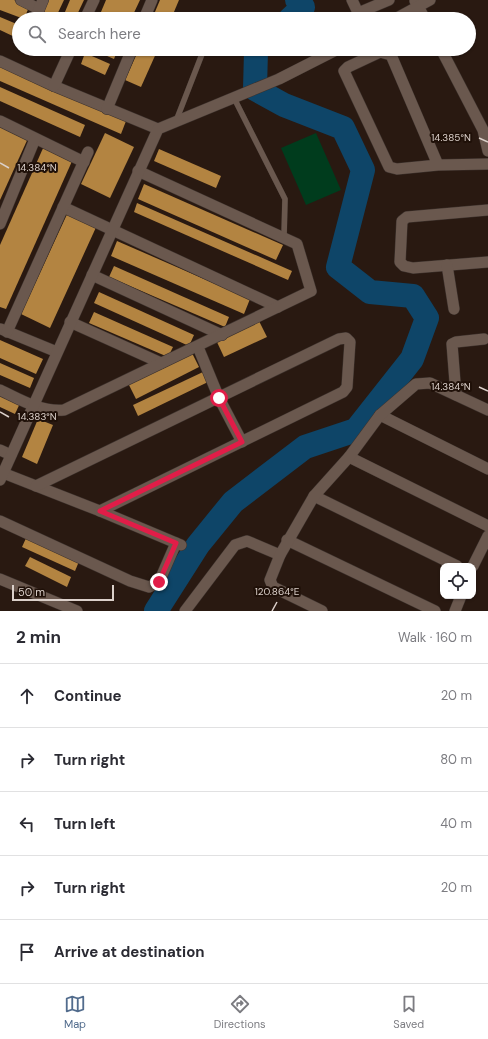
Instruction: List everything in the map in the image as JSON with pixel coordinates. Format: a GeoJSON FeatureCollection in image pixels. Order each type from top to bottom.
{"type":"FeatureCollection","features":[{"type":"Feature","properties":{"kind":"street"},"geometry":{"type":"LineString","coordinates":[[21,0],[39,9]]}},
{"type":"Feature","properties":{"kind":"street"},"geometry":{"type":"LineString","coordinates":[[88,12],[94,0]]}},
{"type":"Feature","properties":{"kind":"street"},"geometry":{"type":"LineString","coordinates":[[147,12],[152,0]]}},
{"type":"Feature","properties":{"kind":"street"},"geometry":{"type":"LineString","coordinates":[[352,0],[358,12]]}},
{"type":"Feature","properties":{"kind":"street"},"geometry":{"type":"LineString","coordinates":[[367,12],[389,0]]}},
{"type":"Feature","properties":{"kind":"street"},"geometry":{"type":"LineString","coordinates":[[405,12],[417,3],[430,0]]}},
{"type":"Feature","properties":{"kind":"street"},"geometry":{"type":"LineString","coordinates":[[417,3],[422,12]]}},
{"type":"Feature","properties":{"kind":"street"},"geometry":{"type":"LineString","coordinates":[[54,86],[68,56]]}},
{"type":"Feature","properties":{"kind":"street"},"geometry":{"type":"LineString","coordinates":[[107,108],[129,56]]}},
{"type":"Feature","properties":{"kind":"street"},"geometry":{"type":"LineString","coordinates":[[0,521],[130,581],[149,587],[159,582],[178,544],[36,486],[1,477],[112,228],[158,129],[279,79],[324,56]]}},
{"type":"Feature","properties":{"kind":"street"},"geometry":{"type":"LineString","coordinates":[[371,56],[348,67],[344,71],[389,166],[397,169],[438,165],[488,164]]}},
{"type":"Feature","properties":{"kind":"street"},"geometry":{"type":"LineString","coordinates":[[391,56],[438,165]]}},
{"type":"Feature","properties":{"kind":"street"},"geometry":{"type":"LineString","coordinates":[[445,56],[483,130],[488,150]]}},
{"type":"Feature","properties":{"kind":"street"},"geometry":{"type":"LineString","coordinates":[[0,61],[54,86],[158,129]]}},
{"type":"Feature","properties":{"kind":"street"},"geometry":{"type":"LineString","coordinates":[[0,121],[35,139],[86,157],[3,330],[57,352]]}},
{"type":"Feature","properties":{"kind":"street"},"geometry":{"type":"LineString","coordinates":[[0,224],[35,139]]}},
{"type":"Feature","properties":{"kind":"street"},"geometry":{"type":"LineString","coordinates":[[0,390],[33,406],[52,411],[64,410],[312,291],[297,244],[138,171]]}},
{"type":"Feature","properties":{"kind":"street"},"geometry":{"type":"LineString","coordinates":[[63,207],[112,228],[278,307]]}},
{"type":"Feature","properties":{"kind":"street"},"geometry":{"type":"LineString","coordinates":[[488,210],[407,217],[402,221],[400,262],[404,266],[412,268],[488,262]]}},
{"type":"Feature","properties":{"kind":"street"},"geometry":{"type":"LineString","coordinates":[[447,265],[454,309]]}},
{"type":"Feature","properties":{"kind":"street"},"geometry":{"type":"LineString","coordinates":[[92,275],[222,335]]}},
{"type":"Feature","properties":{"kind":"street"},"geometry":{"type":"LineString","coordinates":[[70,322],[161,363]]}},
{"type":"Feature","properties":{"kind":"street"},"geometry":{"type":"LineString","coordinates":[[36,486],[339,340],[346,338],[350,342],[347,387],[343,392],[100,511]]}},
{"type":"Feature","properties":{"kind":"street"},"geometry":{"type":"LineString","coordinates":[[456,395],[452,344],[456,342],[484,339]]}},
{"type":"Feature","properties":{"kind":"street"},"geometry":{"type":"LineString","coordinates":[[198,347],[219,398],[242,442]]}},
{"type":"Feature","properties":{"kind":"street"},"geometry":{"type":"LineString","coordinates":[[322,611],[272,587],[270,580],[287,540],[314,496],[349,457],[380,415],[416,384],[430,384],[488,410]]}},
{"type":"Feature","properties":{"kind":"street"},"geometry":{"type":"LineString","coordinates":[[380,415],[488,469]]}},
{"type":"Feature","properties":{"kind":"street"},"geometry":{"type":"LineString","coordinates":[[0,450],[11,455]]}},
{"type":"Feature","properties":{"kind":"street"},"geometry":{"type":"LineString","coordinates":[[349,457],[488,526]]}},
{"type":"Feature","properties":{"kind":"street"},"geometry":{"type":"LineString","coordinates":[[314,496],[451,563]]}},
{"type":"Feature","properties":{"kind":"street"},"geometry":{"type":"LineString","coordinates":[[474,563],[488,536]]}},
{"type":"Feature","properties":{"kind":"street"},"geometry":{"type":"LineString","coordinates":[[287,540],[435,611]]}},
{"type":"Feature","properties":{"kind":"street"},"geometry":{"type":"LineString","coordinates":[[185,611],[235,544],[247,541],[280,555]]}},
{"type":"Feature","properties":{"kind":"street"},"geometry":{"type":"LineString","coordinates":[[0,579],[77,611]]}},
{"type":"Feature","properties":{"kind":"street"},"geometry":{"type":"LineString","coordinates":[[455,611],[460,599]]}},
{"type":"Feature","properties":{"kind":"lane"},"geometry":{"type":"LineString","coordinates":[[176,122],[201,56]]}},
{"type":"Feature","properties":{"kind":"lane"},"geometry":{"type":"LineString","coordinates":[[237,97],[285,199],[284,237]]}},
{"type":"Feature","properties":{"kind":"green space"},"geometry":{"type":"Polygon","coordinates":[[[316,133],[341,190],[306,205],[281,148],[316,133]]]}},
{"type":"Feature","properties":{"kind":"building"},"geometry":{"type":"Polygon","coordinates":[[[0,0],[14,0],[29,7],[27,12],[12,12],[12,14],[0,10],[0,0]]]}},
{"type":"Feature","properties":{"kind":"building"},"geometry":{"type":"Polygon","coordinates":[[[48,0],[64,0],[58,12],[43,12],[48,0]]]}},
{"type":"Feature","properties":{"kind":"building"},"geometry":{"type":"Polygon","coordinates":[[[70,0],[84,0],[78,12],[65,12],[70,0]]]}},
{"type":"Feature","properties":{"kind":"building"},"geometry":{"type":"Polygon","coordinates":[[[106,0],[140,0],[134,12],[101,12],[106,0]]]}},
{"type":"Feature","properties":{"kind":"building"},"geometry":{"type":"Polygon","coordinates":[[[160,0],[179,0],[174,12],[155,12],[160,0]]]}},
{"type":"Feature","properties":{"kind":"building"},"geometry":{"type":"Polygon","coordinates":[[[0,17],[12,22],[12,36],[0,30],[0,17]]]}},
{"type":"Feature","properties":{"kind":"building"},"geometry":{"type":"Polygon","coordinates":[[[84,56],[92,56],[110,64],[105,75],[81,64],[84,56]]]}},
{"type":"Feature","properties":{"kind":"building"},"geometry":{"type":"Polygon","coordinates":[[[107,56],[115,56],[114,59],[107,56]]]}},
{"type":"Feature","properties":{"kind":"building"},"geometry":{"type":"Polygon","coordinates":[[[136,56],[155,56],[141,87],[125,80],[136,56]]]}},
{"type":"Feature","properties":{"kind":"building"},"geometry":{"type":"Polygon","coordinates":[[[0,65],[126,121],[121,134],[0,81],[0,65]]]}},
{"type":"Feature","properties":{"kind":"building"},"geometry":{"type":"Polygon","coordinates":[[[0,87],[85,125],[80,137],[0,101],[0,87]]]}},
{"type":"Feature","properties":{"kind":"building"},"geometry":{"type":"Polygon","coordinates":[[[0,123],[29,136],[0,200],[0,123]]]}},
{"type":"Feature","properties":{"kind":"building"},"geometry":{"type":"Polygon","coordinates":[[[105,133],[134,147],[110,198],[81,184],[105,133]]]}},
{"type":"Feature","properties":{"kind":"building"},"geometry":{"type":"Polygon","coordinates":[[[44,146],[73,159],[6,309],[0,307],[0,245],[44,146]]]}},
{"type":"Feature","properties":{"kind":"building"},"geometry":{"type":"Polygon","coordinates":[[[159,149],[221,176],[216,188],[154,161],[159,149]]]}},
{"type":"Feature","properties":{"kind":"building"},"geometry":{"type":"Polygon","coordinates":[[[144,184],[283,245],[276,260],[138,199],[144,184]]]}},
{"type":"Feature","properties":{"kind":"building"},"geometry":{"type":"Polygon","coordinates":[[[137,203],[292,271],[288,280],[134,212],[137,203]]]}},
{"type":"Feature","properties":{"kind":"building"},"geometry":{"type":"Polygon","coordinates":[[[69,210],[98,223],[50,328],[21,314],[69,210]]]}},
{"type":"Feature","properties":{"kind":"building"},"geometry":{"type":"Polygon","coordinates":[[[117,241],[250,299],[244,314],[111,256],[117,241]]]}},
{"type":"Feature","properties":{"kind":"building"},"geometry":{"type":"Polygon","coordinates":[[[114,266],[229,317],[225,327],[109,277],[114,266]]]}},
{"type":"Feature","properties":{"kind":"building"},"geometry":{"type":"Polygon","coordinates":[[[99,292],[194,335],[189,346],[94,303],[99,292]]]}},
{"type":"Feature","properties":{"kind":"building"},"geometry":{"type":"Polygon","coordinates":[[[94,312],[173,347],[168,357],[89,323],[94,312]]]}},
{"type":"Feature","properties":{"kind":"building"},"geometry":{"type":"Polygon","coordinates":[[[259,321],[267,337],[224,357],[216,340],[259,321]]]}},
{"type":"Feature","properties":{"kind":"building"},"geometry":{"type":"Polygon","coordinates":[[[0,340],[43,359],[36,374],[0,358],[0,340]]]}},
{"type":"Feature","properties":{"kind":"building"},"geometry":{"type":"Polygon","coordinates":[[[191,351],[199,367],[136,399],[128,383],[191,351]]]}},
{"type":"Feature","properties":{"kind":"building"},"geometry":{"type":"Polygon","coordinates":[[[0,363],[34,378],[30,388],[0,375],[0,363]]]}},
{"type":"Feature","properties":{"kind":"building"},"geometry":{"type":"Polygon","coordinates":[[[203,372],[208,382],[138,416],[133,405],[203,372]]]}},
{"type":"Feature","properties":{"kind":"building"},"geometry":{"type":"Polygon","coordinates":[[[0,392],[21,401],[15,414],[0,407],[0,392]]]}},
{"type":"Feature","properties":{"kind":"building"},"geometry":{"type":"Polygon","coordinates":[[[38,419],[53,425],[37,464],[22,457],[38,419]]]}},
{"type":"Feature","properties":{"kind":"building"},"geometry":{"type":"Polygon","coordinates":[[[27,536],[80,559],[75,571],[22,547],[27,536]]]}},
{"type":"Feature","properties":{"kind":"building"},"geometry":{"type":"Polygon","coordinates":[[[30,557],[71,577],[67,587],[25,566],[30,557]]]}},
{"type":"Feature","properties":{"kind":"waterway"},"geometry":{"type":"LineString","coordinates":[[297,0],[303,7],[298,12]]}},
{"type":"Feature","properties":{"kind":"waterway"},"geometry":{"type":"LineString","coordinates":[[156,611],[198,545],[233,502],[305,447],[356,430],[412,359],[427,318],[413,296],[370,292],[338,267],[363,170],[343,128],[284,105],[255,89],[256,56]]}},
{"type":"Feature","properties":{"kind":"route"},"geometry":{"type":"LineString","coordinates":[[159,582],[176,543],[100,511],[242,442],[219,398]]}}]}
